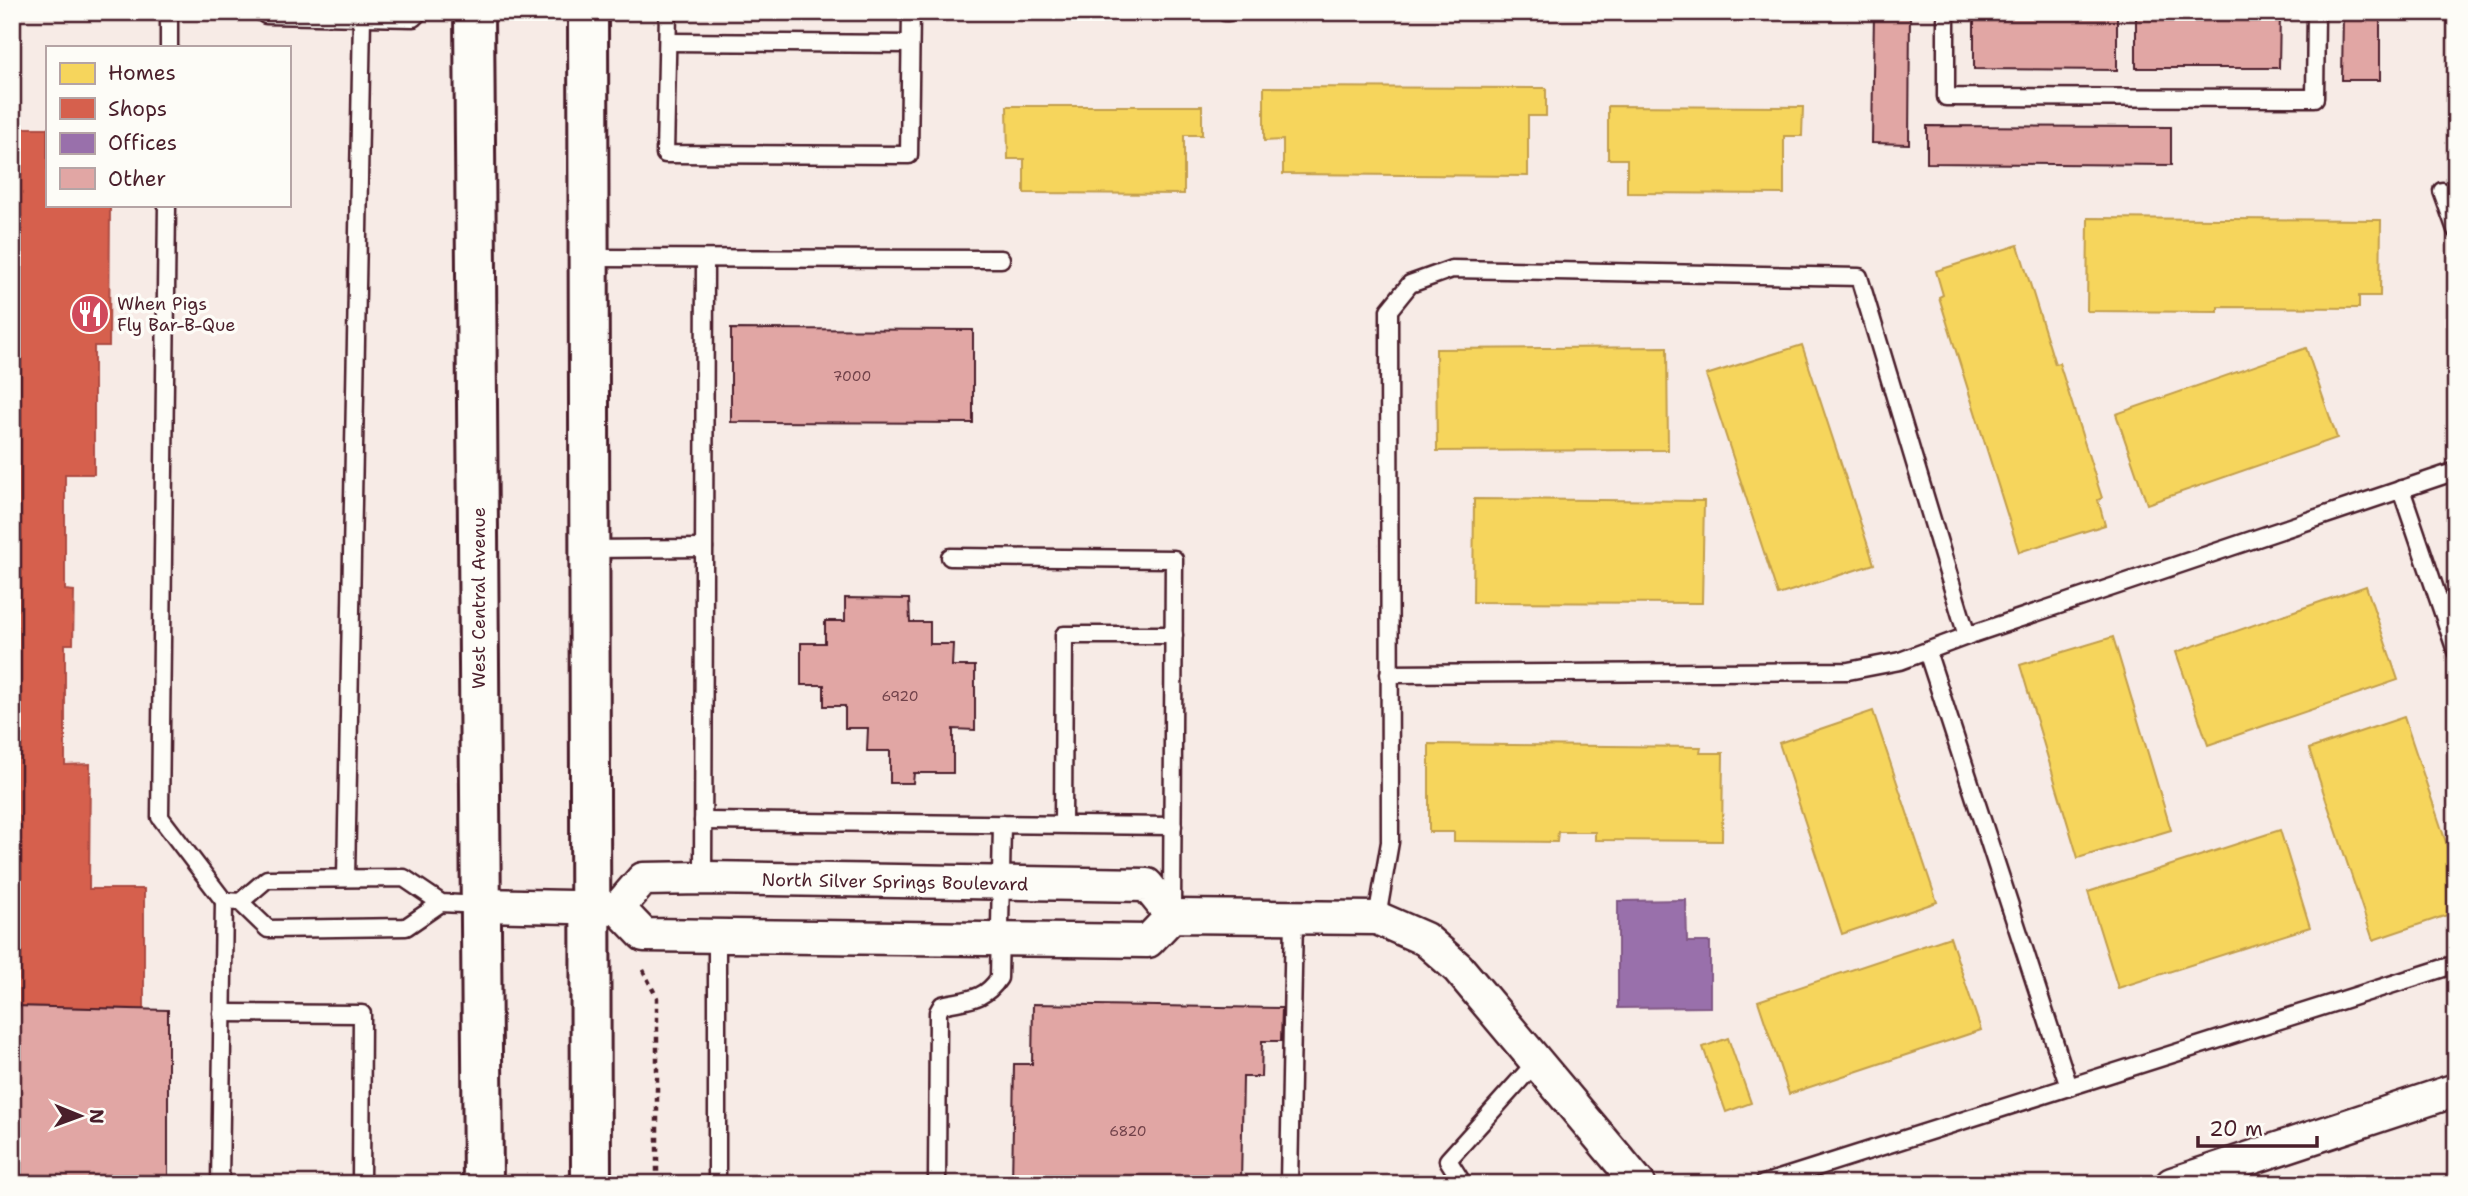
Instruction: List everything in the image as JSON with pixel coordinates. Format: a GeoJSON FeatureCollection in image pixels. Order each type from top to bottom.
{"type":"FeatureCollection","features":[{"type":"Feature","properties":{"kind":"main road","name":"West Central Avenue"},"geometry":{"type":"LineString","coordinates":[[474,12],[483,1184]]}},
{"type":"Feature","properties":{"kind":"main road"},"geometry":{"type":"LineString","coordinates":[[588,12],[590,549],[604,908],[591,1184]]}},
{"type":"Feature","properties":{"kind":"street","name":"North Silver Springs Boulevard"},"geometry":{"type":"LineString","coordinates":[[604,908],[643,879],[703,878],[1147,886],[1172,916]]}},
{"type":"Feature","properties":{"kind":"street"},"geometry":{"type":"LineString","coordinates":[[481,905],[604,908],[644,935],[717,937],[1147,941],[1172,916],[1377,918],[1425,939],[1458,968],[1639,1184]]}},
{"type":"Feature","properties":{"kind":"street"},"geometry":{"type":"LineString","coordinates":[[2172,1184],[2456,1090]]}},
{"type":"Feature","properties":{"kind":"lane"},"geometry":{"type":"LineString","coordinates":[[169,12],[169,46]]}},
{"type":"Feature","properties":{"kind":"lane"},"geometry":{"type":"LineString","coordinates":[[262,12],[266,15],[413,18],[419,12]]}},
{"type":"Feature","properties":{"kind":"lane"},"geometry":{"type":"LineString","coordinates":[[668,12],[665,154],[909,155],[911,12]]}},
{"type":"Feature","properties":{"kind":"lane"},"geometry":{"type":"LineString","coordinates":[[1946,12],[1946,97],[2302,98],[2315,98],[2316,12]]}},
{"type":"Feature","properties":{"kind":"lane"},"geometry":{"type":"LineString","coordinates":[[346,878],[362,17]]}},
{"type":"Feature","properties":{"kind":"lane"},"geometry":{"type":"LineString","coordinates":[[668,42],[911,44]]}},
{"type":"Feature","properties":{"kind":"lane"},"geometry":{"type":"LineString","coordinates":[[2442,191],[2456,230]]}},
{"type":"Feature","properties":{"kind":"lane"},"geometry":{"type":"LineString","coordinates":[[167,206],[160,817],[232,901],[268,929],[406,928],[441,904]]}},
{"type":"Feature","properties":{"kind":"lane"},"geometry":{"type":"LineString","coordinates":[[589,258],[1002,260]]}},
{"type":"Feature","properties":{"kind":"lane"},"geometry":{"type":"LineString","coordinates":[[703,878],[705,259]]}},
{"type":"Feature","properties":{"kind":"lane"},"geometry":{"type":"LineString","coordinates":[[1377,918],[1390,842],[1389,310],[1410,284],[1451,269],[1860,277],[1967,636]]}},
{"type":"Feature","properties":{"kind":"lane"},"geometry":{"type":"LineString","coordinates":[[1389,674],[1848,671],[1899,661],[2456,471]]}},
{"type":"Feature","properties":{"kind":"lane"},"geometry":{"type":"LineString","coordinates":[[2402,489],[2456,651]]}},
{"type":"Feature","properties":{"kind":"lane"},"geometry":{"type":"LineString","coordinates":[[590,549],[704,548]]}},
{"type":"Feature","properties":{"kind":"lane"},"geometry":{"type":"LineString","coordinates":[[950,557],[1174,558],[1172,916]]}},
{"type":"Feature","properties":{"kind":"lane"},"geometry":{"type":"LineString","coordinates":[[1063,824],[1064,635],[1174,635]]}},
{"type":"Feature","properties":{"kind":"lane"},"geometry":{"type":"LineString","coordinates":[[1927,651],[2069,1087]]}},
{"type":"Feature","properties":{"kind":"lane"},"geometry":{"type":"LineString","coordinates":[[703,821],[1173,826]]}},
{"type":"Feature","properties":{"kind":"lane"},"geometry":{"type":"LineString","coordinates":[[937,1184],[938,1012],[942,1005],[990,992],[999,978],[1002,824]]}},
{"type":"Feature","properties":{"kind":"lane"},"geometry":{"type":"LineString","coordinates":[[232,901],[267,879],[404,878],[441,904],[481,905]]}},
{"type":"Feature","properties":{"kind":"lane"},"geometry":{"type":"LineString","coordinates":[[220,1184],[222,1013],[232,901]]}},
{"type":"Feature","properties":{"kind":"lane"},"geometry":{"type":"LineString","coordinates":[[1289,1184],[1294,917]]}},
{"type":"Feature","properties":{"kind":"lane"},"geometry":{"type":"LineString","coordinates":[[717,937],[717,1184]]}},
{"type":"Feature","properties":{"kind":"lane"},"geometry":{"type":"LineString","coordinates":[[1763,1184],[2456,964]]}},
{"type":"Feature","properties":{"kind":"lane"},"geometry":{"type":"LineString","coordinates":[[222,1013],[362,1014],[361,1184]]}},
{"type":"Feature","properties":{"kind":"lane"},"geometry":{"type":"LineString","coordinates":[[1463,1184],[1448,1160],[1536,1062]]}},
{"type":"Feature","properties":{"kind":"path"},"geometry":{"type":"LineString","coordinates":[[640,931],[643,973],[657,998],[657,1184]]}},
{"type":"Feature","properties":{"kind":"building: Homes"},"geometry":{"type":"Polygon","coordinates":[[[1264,87],[1546,88],[1546,116],[1528,116],[1528,176],[1283,174],[1283,140],[1264,141],[1264,87]]]}},
{"type":"Feature","properties":{"kind":"building: Homes"},"geometry":{"type":"Polygon","coordinates":[[[1007,106],[1202,106],[1202,135],[1184,135],[1184,194],[1024,193],[1024,159],[1008,159],[1007,106]]]}},
{"type":"Feature","properties":{"kind":"building: Homes"},"geometry":{"type":"Polygon","coordinates":[[[1608,106],[1803,107],[1802,136],[1784,136],[1784,194],[1627,193],[1627,159],[1608,159],[1608,106]]]}},
{"type":"Feature","properties":{"kind":"building: Homes"},"geometry":{"type":"Polygon","coordinates":[[[2088,218],[2381,220],[2380,296],[2359,296],[2359,308],[2218,307],[2218,312],[2087,311],[2088,218]]]}},
{"type":"Feature","properties":{"kind":"building: Homes"},"geometry":{"type":"Polygon","coordinates":[[[2018,245],[2055,364],[2059,363],[2102,498],[2098,500],[2105,525],[2019,552],[1939,297],[1943,295],[1936,271],[2018,245]]]}},
{"type":"Feature","properties":{"kind":"building: Homes"},"geometry":{"type":"Polygon","coordinates":[[[1802,345],[1874,564],[1778,595],[1706,375],[1802,345]]]}},
{"type":"Feature","properties":{"kind":"building: Homes"},"geometry":{"type":"Polygon","coordinates":[[[1667,347],[1668,450],[1437,451],[1436,349],[1667,347]]]}},
{"type":"Feature","properties":{"kind":"building: Homes"},"geometry":{"type":"Polygon","coordinates":[[[2306,348],[2337,438],[2147,504],[2116,414],[2306,348]]]}},
{"type":"Feature","properties":{"kind":"building: Homes"},"geometry":{"type":"Polygon","coordinates":[[[1474,499],[1704,501],[1702,603],[1473,602],[1474,499]]]}},
{"type":"Feature","properties":{"kind":"building: Homes"},"geometry":{"type":"Polygon","coordinates":[[[2366,586],[2398,680],[2208,745],[2176,652],[2366,586]]]}},
{"type":"Feature","properties":{"kind":"building: Homes"},"geometry":{"type":"Polygon","coordinates":[[[2113,637],[2171,830],[2078,858],[2020,665],[2113,637]]]}},
{"type":"Feature","properties":{"kind":"building: Homes"},"geometry":{"type":"Polygon","coordinates":[[[1873,711],[1937,902],[1842,934],[1779,743],[1873,711]]]}},
{"type":"Feature","properties":{"kind":"building: Homes"},"geometry":{"type":"Polygon","coordinates":[[[2404,717],[2456,872],[2456,912],[2373,940],[2309,749],[2404,717]]]}},
{"type":"Feature","properties":{"kind":"building: Homes"},"geometry":{"type":"Polygon","coordinates":[[[1429,744],[1701,747],[1700,753],[1723,753],[1722,841],[1595,840],[1595,832],[1558,832],[1557,842],[1454,841],[1454,832],[1429,832],[1429,744]]]}},
{"type":"Feature","properties":{"kind":"building: Homes"},"geometry":{"type":"Polygon","coordinates":[[[2280,830],[2310,927],[2118,988],[2088,892],[2280,830]]]}},
{"type":"Feature","properties":{"kind":"building: Homes"},"geometry":{"type":"Polygon","coordinates":[[[1950,937],[1981,1030],[1789,1094],[1758,1001],[1950,937]]]}},
{"type":"Feature","properties":{"kind":"building: Homes"},"geometry":{"type":"Polygon","coordinates":[[[1728,1038],[1751,1103],[1726,1112],[1703,1047],[1728,1038]]]}},
{"type":"Feature","properties":{"kind":"building: Shops"},"geometry":{"type":"Polygon","coordinates":[[[12,128],[46,128],[46,206],[110,206],[109,346],[94,346],[94,474],[65,474],[65,590],[74,591],[73,644],[65,644],[65,765],[90,764],[89,889],[144,889],[144,1009],[12,1006],[12,128]]]}},
{"type":"Feature","properties":{"kind":"building: Offices"},"geometry":{"type":"Polygon","coordinates":[[[1686,900],[1687,942],[1710,942],[1710,1007],[1618,1008],[1618,901],[1686,900]]]}},
{"type":"Feature","properties":{"kind":"building: Other"},"geometry":{"type":"Polygon","coordinates":[[[1874,12],[1910,12],[1909,144],[1872,143],[1874,12]]]}},
{"type":"Feature","properties":{"kind":"building: Other"},"geometry":{"type":"Polygon","coordinates":[[[1974,12],[2117,12],[2117,70],[1974,69],[1974,12]]]}},
{"type":"Feature","properties":{"kind":"building: Other"},"geometry":{"type":"Polygon","coordinates":[[[2136,12],[2280,12],[2279,68],[2136,68],[2136,12]]]}},
{"type":"Feature","properties":{"kind":"building: Other"},"geometry":{"type":"Polygon","coordinates":[[[2343,12],[2380,12],[2380,80],[2342,80],[2343,12]]]}},
{"type":"Feature","properties":{"kind":"building: Other"},"geometry":{"type":"Polygon","coordinates":[[[1927,126],[2171,127],[2171,165],[1927,163],[1927,126]]]}},
{"type":"Feature","properties":{"kind":"building: Other"},"geometry":{"type":"Polygon","coordinates":[[[731,329],[973,330],[973,423],[731,422],[731,329]]]}},
{"type":"Feature","properties":{"kind":"building: Other"},"geometry":{"type":"Polygon","coordinates":[[[845,598],[909,599],[910,622],[930,622],[930,644],[953,644],[952,666],[975,666],[975,730],[953,729],[953,773],[914,773],[913,783],[890,783],[890,751],[867,751],[868,728],[845,728],[845,706],[824,706],[824,685],[801,685],[801,643],[825,643],[825,621],[845,621],[845,598]]]}},
{"type":"Feature","properties":{"kind":"building: Other"},"geometry":{"type":"Polygon","coordinates":[[[1033,1004],[1282,1008],[1281,1041],[1262,1041],[1261,1077],[1243,1077],[1241,1184],[1012,1184],[1014,1064],[1032,1064],[1033,1004]]]}},
{"type":"Feature","properties":{"kind":"building: Other"},"geometry":{"type":"Polygon","coordinates":[[[12,1006],[168,1010],[168,1184],[12,1184],[12,1006]]]}},
{"type":"Feature","properties":{"kind":"place","name":"When Pigs Fly Bar-B-Que"},"geometry":{"type":"Point","coordinates":[90,314]}}]}
